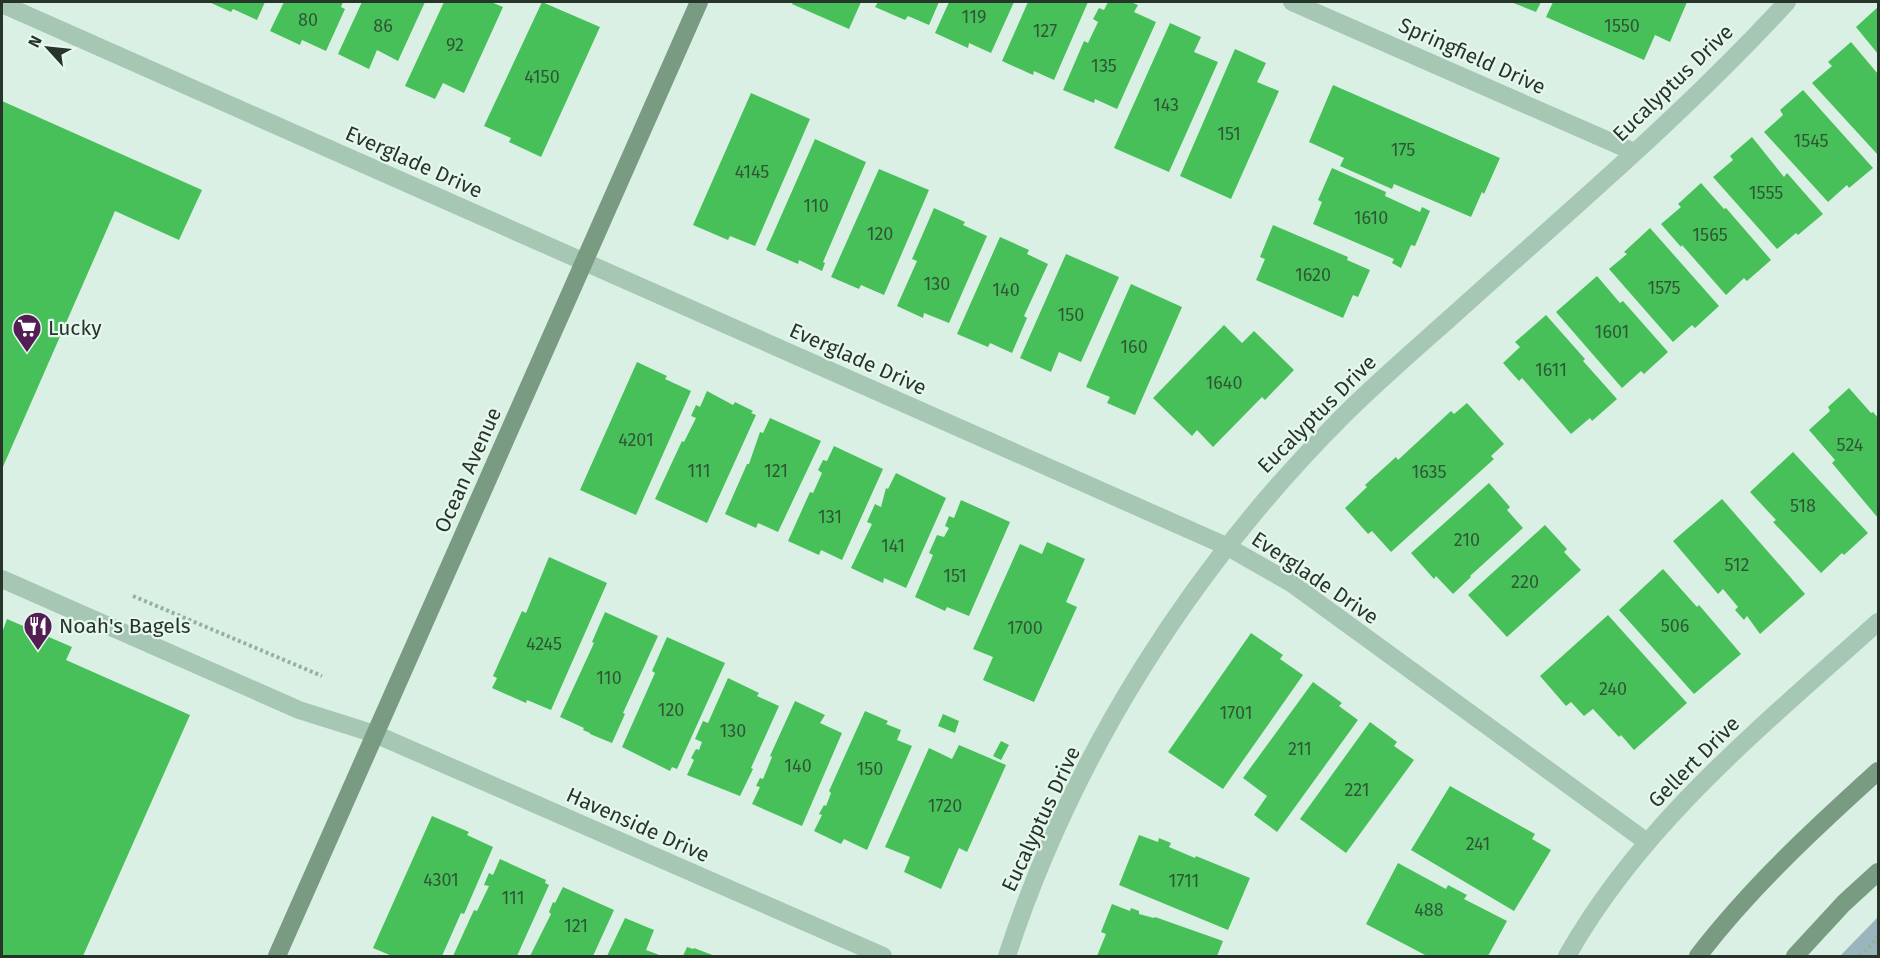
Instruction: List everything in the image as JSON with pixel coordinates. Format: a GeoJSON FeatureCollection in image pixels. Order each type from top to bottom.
{"type":"FeatureCollection","features":[{"type":"Feature","properties":{"kind":"street","name":"Ocean Avenue"},"geometry":{"type":"LineString","coordinates":[[277,957],[699,2]]}},
{"type":"Feature","properties":{"kind":"street","name":"Springfield Drive"},"geometry":{"type":"LineString","coordinates":[[1292,2],[1634,152]]}},
{"type":"Feature","properties":{"kind":"street","name":"Eucalyptus Drive"},"geometry":{"type":"LineString","coordinates":[[1007,957],[1034,884],[1059,826],[1122,704],[1158,644],[1226,546],[1260,504],[1343,416],[1702,90],[1787,2]]}},
{"type":"Feature","properties":{"kind":"street","name":"Everglade Drive"},"geometry":{"type":"LineString","coordinates":[[2,4],[1226,546],[1291,584],[1647,842]]}},
{"type":"Feature","properties":{"kind":"street","name":"Havenside Drive"},"geometry":{"type":"LineString","coordinates":[[2,579],[306,713],[375,734],[883,957]]}},
{"type":"Feature","properties":{"kind":"street","name":"Gellert Drive"},"geometry":{"type":"LineString","coordinates":[[1567,957],[1609,891],[1647,842],[1690,794],[1878,622]]}},
{"type":"Feature","properties":{"kind":"street"},"geometry":{"type":"LineString","coordinates":[[1698,957],[1721,926],[1758,884],[1878,771]]}},
{"type":"Feature","properties":{"kind":"street"},"geometry":{"type":"LineString","coordinates":[[1795,957],[1844,903],[1878,872]]}},
{"type":"Feature","properties":{"kind":"path"},"geometry":{"type":"LineString","coordinates":[[133,596],[322,676]]}},
{"type":"Feature","properties":{"kind":"path"},"geometry":{"type":"LineString","coordinates":[[1860,957],[1878,937]]}},
{"type":"Feature","properties":{"kind":"shaded area"},"geometry":{"type":"Polygon","coordinates":[[[1878,917],[1878,956],[1840,956],[1878,917]]]}},
{"type":"Feature","properties":{"kind":"building"},"geometry":{"type":"Polygon","coordinates":[[[209,2],[265,2],[257,20],[233,9],[231,12],[209,2]]]}},
{"type":"Feature","properties":{"kind":"building"},"geometry":{"type":"Polygon","coordinates":[[[284,2],[343,2],[341,7],[345,9],[326,51],[302,40],[300,45],[270,31],[284,2]]]}},
{"type":"Feature","properties":{"kind":"building"},"geometry":{"type":"Polygon","coordinates":[[[362,2],[425,2],[398,61],[377,50],[369,69],[338,54],[362,2]]]}},
{"type":"Feature","properties":{"kind":"building"},"geometry":{"type":"Polygon","coordinates":[[[444,2],[491,2],[503,7],[464,93],[443,83],[435,99],[405,86],[444,2]]]}},
{"type":"Feature","properties":{"kind":"building"},"geometry":{"type":"Polygon","coordinates":[[[542,2],[600,27],[541,157],[509,142],[511,138],[484,126],[542,2]]]}},
{"type":"Feature","properties":{"kind":"building"},"geometry":{"type":"Polygon","coordinates":[[[793,2],[861,2],[849,29],[792,4],[793,2]]]}},
{"type":"Feature","properties":{"kind":"building"},"geometry":{"type":"Polygon","coordinates":[[[878,2],[939,2],[929,25],[908,16],[905,20],[875,7],[878,2]]]}},
{"type":"Feature","properties":{"kind":"building"},"geometry":{"type":"Polygon","coordinates":[[[949,2],[1014,2],[991,53],[969,43],[968,48],[935,33],[949,2]]]}},
{"type":"Feature","properties":{"kind":"building"},"geometry":{"type":"Polygon","coordinates":[[[1028,2],[1088,2],[1054,80],[1034,71],[1033,75],[1002,61],[1028,2]]]}},
{"type":"Feature","properties":{"kind":"building"},"geometry":{"type":"Polygon","coordinates":[[[1108,2],[1131,2],[1138,5],[1134,12],[1156,22],[1117,109],[1095,99],[1094,103],[1063,90],[1084,41],[1088,43],[1098,22],[1093,19],[1099,8],[1104,10],[1108,2]]]}},
{"type":"Feature","properties":{"kind":"building"},"geometry":{"type":"Polygon","coordinates":[[[1511,2],[1541,2],[1536,12],[1511,2]]]}},
{"type":"Feature","properties":{"kind":"building"},"geometry":{"type":"Polygon","coordinates":[[[1553,2],[1687,2],[1670,42],[1655,35],[1644,60],[1546,17],[1553,2]]]}},
{"type":"Feature","properties":{"kind":"building"},"geometry":{"type":"Polygon","coordinates":[[[1878,7],[1878,54],[1856,27],[1878,7]]]}},
{"type":"Feature","properties":{"kind":"building"},"geometry":{"type":"Polygon","coordinates":[[[1170,23],[1201,37],[1194,52],[1218,62],[1169,172],[1114,148],[1170,23]]]}},
{"type":"Feature","properties":{"kind":"building"},"geometry":{"type":"Polygon","coordinates":[[[1851,42],[1878,74],[1878,155],[1812,83],[1832,66],[1828,62],[1851,42]]]}},
{"type":"Feature","properties":{"kind":"building"},"geometry":{"type":"Polygon","coordinates":[[[1235,49],[1266,63],[1257,82],[1279,91],[1231,199],[1180,176],[1235,49]]]}},
{"type":"Feature","properties":{"kind":"building"},"geometry":{"type":"Polygon","coordinates":[[[1333,85],[1500,158],[1471,217],[1394,184],[1392,189],[1340,166],[1344,158],[1309,142],[1333,85]]]}},
{"type":"Feature","properties":{"kind":"building"},"geometry":{"type":"Polygon","coordinates":[[[1803,90],[1873,168],[1849,188],[1847,185],[1828,202],[1764,132],[1783,115],[1780,110],[1803,90]]]}},
{"type":"Feature","properties":{"kind":"building"},"geometry":{"type":"Polygon","coordinates":[[[751,93],[810,119],[755,246],[730,236],[728,240],[693,225],[751,93]]]}},
{"type":"Feature","properties":{"kind":"building","name":"Lucky"},"geometry":{"type":"Polygon","coordinates":[[[2,101],[202,190],[179,240],[115,211],[2,469],[2,101]]]}},
{"type":"Feature","properties":{"kind":"building"},"geometry":{"type":"Polygon","coordinates":[[[1752,137],[1784,177],[1787,173],[1823,214],[1777,249],[1713,177],[1733,160],[1730,156],[1752,137]]]}},
{"type":"Feature","properties":{"kind":"building"},"geometry":{"type":"Polygon","coordinates":[[[815,139],[866,162],[823,262],[825,263],[822,271],[799,260],[798,264],[766,250],[815,139]]]}},
{"type":"Feature","properties":{"kind":"building"},"geometry":{"type":"Polygon","coordinates":[[[1332,168],[1386,192],[1385,196],[1420,212],[1422,207],[1430,211],[1415,246],[1411,245],[1401,268],[1392,263],[1394,259],[1313,224],[1322,202],[1318,200],[1332,168]]]}},
{"type":"Feature","properties":{"kind":"building"},"geometry":{"type":"Polygon","coordinates":[[[879,169],[929,190],[884,295],[861,285],[859,289],[831,277],[879,169]]]}},
{"type":"Feature","properties":{"kind":"building"},"geometry":{"type":"Polygon","coordinates":[[[1701,183],[1771,260],[1747,281],[1744,278],[1726,295],[1661,224],[1681,207],[1678,204],[1701,183]]]}},
{"type":"Feature","properties":{"kind":"building"},"geometry":{"type":"Polygon","coordinates":[[[934,208],[965,222],[963,225],[987,236],[949,323],[924,313],[923,318],[897,306],[917,261],[912,259],[934,208]]]}},
{"type":"Feature","properties":{"kind":"building"},"geometry":{"type":"Polygon","coordinates":[[[1273,225],[1348,257],[1347,260],[1370,270],[1358,297],[1353,295],[1343,318],[1256,280],[1265,259],[1260,257],[1273,225]]]}},
{"type":"Feature","properties":{"kind":"building"},"geometry":{"type":"Polygon","coordinates":[[[1650,228],[1719,306],[1695,328],[1692,325],[1673,342],[1609,269],[1627,254],[1624,252],[1650,228]]]}},
{"type":"Feature","properties":{"kind":"building"},"geometry":{"type":"Polygon","coordinates":[[[1000,237],[1029,250],[1027,254],[1048,264],[1024,316],[1027,318],[1012,353],[990,343],[988,347],[957,334],[1000,237]]]}},
{"type":"Feature","properties":{"kind":"building"},"geometry":{"type":"Polygon","coordinates":[[[1066,254],[1119,277],[1081,362],[1059,352],[1051,372],[1020,358],[1066,254]]]}},
{"type":"Feature","properties":{"kind":"building"},"geometry":{"type":"Polygon","coordinates":[[[1597,276],[1620,303],[1623,301],[1668,352],[1644,374],[1641,371],[1622,388],[1556,312],[1597,276]]]}},
{"type":"Feature","properties":{"kind":"building"},"geometry":{"type":"Polygon","coordinates":[[[1131,284],[1182,307],[1135,415],[1107,403],[1110,397],[1086,387],[1131,284]]]}},
{"type":"Feature","properties":{"kind":"building"},"geometry":{"type":"Polygon","coordinates":[[[1546,315],[1617,399],[1592,421],[1590,418],[1571,434],[1522,378],[1519,381],[1503,363],[1520,347],[1515,342],[1546,315]]]}},
{"type":"Feature","properties":{"kind":"building"},"geometry":{"type":"Polygon","coordinates":[[[1224,325],[1242,343],[1254,331],[1294,370],[1265,400],[1262,397],[1213,447],[1197,430],[1192,436],[1153,398],[1224,325]]]}},
{"type":"Feature","properties":{"kind":"building"},"geometry":{"type":"Polygon","coordinates":[[[637,362],[667,376],[665,379],[691,391],[636,515],[580,490],[637,362]]]}},
{"type":"Feature","properties":{"kind":"building"},"geometry":{"type":"Polygon","coordinates":[[[1849,388],[1878,418],[1878,518],[1832,463],[1835,460],[1809,430],[1830,411],[1828,407],[1849,388]]]}},
{"type":"Feature","properties":{"kind":"building"},"geometry":{"type":"Polygon","coordinates":[[[707,391],[733,405],[735,402],[753,411],[751,413],[756,415],[707,523],[655,499],[682,441],[684,442],[696,418],[691,416],[696,405],[700,407],[707,391]]]}},
{"type":"Feature","properties":{"kind":"building"},"geometry":{"type":"Polygon","coordinates":[[[1467,403],[1504,444],[1491,456],[1494,459],[1391,552],[1372,531],[1368,534],[1345,508],[1367,487],[1365,485],[1396,457],[1398,460],[1451,411],[1454,414],[1467,403]]]}},
{"type":"Feature","properties":{"kind":"building"},"geometry":{"type":"Polygon","coordinates":[[[770,418],[821,441],[778,532],[758,523],[756,528],[725,514],[747,464],[749,464],[760,432],[763,433],[770,418]]]}},
{"type":"Feature","properties":{"kind":"building"},"geometry":{"type":"Polygon","coordinates":[[[834,446],[883,469],[842,560],[821,550],[819,555],[788,541],[810,492],[813,493],[822,473],[818,470],[823,460],[827,461],[834,446]]]}},
{"type":"Feature","properties":{"kind":"building"},"geometry":{"type":"Polygon","coordinates":[[[1793,452],[1868,533],[1821,573],[1773,522],[1776,520],[1750,492],[1793,452]]]}},
{"type":"Feature","properties":{"kind":"building"},"geometry":{"type":"Polygon","coordinates":[[[896,473],[946,498],[906,588],[884,578],[883,583],[851,568],[872,524],[867,522],[875,504],[881,507],[886,488],[888,489],[896,473]]]}},
{"type":"Feature","properties":{"kind":"building"},"geometry":{"type":"Polygon","coordinates":[[[1489,483],[1510,507],[1507,510],[1523,528],[1453,594],[1436,576],[1434,579],[1411,553],[1489,483]]]}},
{"type":"Feature","properties":{"kind":"building"},"geometry":{"type":"Polygon","coordinates":[[[1722,499],[1805,594],[1760,634],[1747,616],[1744,620],[1735,610],[1738,607],[1723,589],[1718,594],[1673,541],[1722,499]]]}},
{"type":"Feature","properties":{"kind":"building"},"geometry":{"type":"Polygon","coordinates":[[[961,500],[1010,522],[969,616],[947,607],[945,611],[915,597],[933,555],[929,553],[937,535],[944,537],[949,528],[945,526],[949,516],[954,518],[961,500]]]}},
{"type":"Feature","properties":{"kind":"building"},"geometry":{"type":"Polygon","coordinates":[[[1545,525],[1567,549],[1564,552],[1581,570],[1507,637],[1468,595],[1545,525]]]}},
{"type":"Feature","properties":{"kind":"building"},"geometry":{"type":"Polygon","coordinates":[[[1047,542],[1085,559],[1066,602],[1077,607],[1034,702],[983,680],[993,657],[973,649],[1020,544],[1042,554],[1047,542]]]}},
{"type":"Feature","properties":{"kind":"building"},"geometry":{"type":"Polygon","coordinates":[[[549,557],[607,583],[551,710],[527,700],[526,703],[492,688],[497,678],[493,676],[522,611],[526,613],[549,557]]]}},
{"type":"Feature","properties":{"kind":"building"},"geometry":{"type":"Polygon","coordinates":[[[1663,569],[1697,607],[1699,605],[1741,654],[1694,694],[1619,610],[1663,569]]]}},
{"type":"Feature","properties":{"kind":"building"},"geometry":{"type":"Polygon","coordinates":[[[605,612],[658,636],[612,743],[560,717],[594,643],[592,642],[605,612]]]}},
{"type":"Feature","properties":{"kind":"building"},"geometry":{"type":"Polygon","coordinates":[[[1608,615],[1687,703],[1634,750],[1593,709],[1584,716],[1571,702],[1566,706],[1540,676],[1608,615]]]}},
{"type":"Feature","properties":{"kind":"building"},"geometry":{"type":"Polygon","coordinates":[[[7,619],[72,647],[66,660],[190,715],[83,956],[2,956],[2,633],[7,619]]]}},
{"type":"Feature","properties":{"kind":"building"},"geometry":{"type":"Polygon","coordinates":[[[1251,633],[1283,655],[1280,659],[1303,675],[1223,789],[1168,752],[1251,633]]]}},
{"type":"Feature","properties":{"kind":"building"},"geometry":{"type":"Polygon","coordinates":[[[667,637],[725,663],[677,769],[672,767],[670,771],[622,747],[655,673],[652,671],[667,637]]]}},
{"type":"Feature","properties":{"kind":"building"},"geometry":{"type":"Polygon","coordinates":[[[728,678],[759,693],[757,696],[779,706],[740,796],[687,775],[694,760],[691,758],[696,749],[699,750],[702,742],[695,739],[703,721],[708,723],[728,678]]]}},
{"type":"Feature","properties":{"kind":"building"},"geometry":{"type":"Polygon","coordinates":[[[1313,682],[1342,703],[1339,706],[1358,720],[1277,832],[1254,815],[1267,796],[1243,778],[1313,682]]]}},
{"type":"Feature","properties":{"kind":"building"},"geometry":{"type":"Polygon","coordinates":[[[795,701],[825,715],[820,723],[842,733],[802,826],[752,804],[760,787],[756,786],[760,778],[763,779],[772,757],[770,756],[795,701]]]}},
{"type":"Feature","properties":{"kind":"building"},"geometry":{"type":"Polygon","coordinates":[[[865,711],[888,721],[886,724],[901,730],[897,740],[912,746],[867,850],[844,839],[841,844],[814,831],[822,815],[819,814],[824,805],[826,806],[831,793],[829,791],[865,711]]]}},
{"type":"Feature","properties":{"kind":"building"},"geometry":{"type":"Polygon","coordinates":[[[943,714],[959,721],[955,733],[938,726],[943,714]]]}},
{"type":"Feature","properties":{"kind":"building"},"geometry":{"type":"Polygon","coordinates":[[[1370,722],[1397,742],[1394,746],[1414,760],[1346,853],[1300,819],[1370,722]]]}},
{"type":"Feature","properties":{"kind":"building"},"geometry":{"type":"Polygon","coordinates":[[[1001,741],[1009,745],[1001,760],[993,756],[1001,741]]]}},
{"type":"Feature","properties":{"kind":"building"},"geometry":{"type":"Polygon","coordinates":[[[959,745],[1006,765],[967,852],[959,848],[941,889],[904,872],[910,857],[885,847],[929,748],[952,759],[959,745]]]}},
{"type":"Feature","properties":{"kind":"building"},"geometry":{"type":"Polygon","coordinates":[[[1450,786],[1535,834],[1532,839],[1551,850],[1514,911],[1411,850],[1450,786]]]}},
{"type":"Feature","properties":{"kind":"building"},"geometry":{"type":"Polygon","coordinates":[[[432,816],[469,832],[467,835],[493,847],[464,914],[461,913],[442,956],[392,956],[373,948],[432,816]]]}},
{"type":"Feature","properties":{"kind":"building"},"geometry":{"type":"Polygon","coordinates":[[[1139,835],[1158,842],[1159,838],[1171,843],[1169,847],[1250,878],[1228,930],[1119,885],[1139,835]]]}},
{"type":"Feature","properties":{"kind":"building"},"geometry":{"type":"Polygon","coordinates":[[[500,859],[546,880],[545,883],[549,885],[517,956],[453,956],[474,910],[477,911],[489,886],[484,885],[489,873],[493,875],[500,859]]]}},
{"type":"Feature","properties":{"kind":"building"},"geometry":{"type":"Polygon","coordinates":[[[1398,863],[1446,889],[1448,885],[1467,895],[1464,899],[1507,921],[1488,956],[1427,956],[1366,924],[1398,863]]]}},
{"type":"Feature","properties":{"kind":"building"},"geometry":{"type":"Polygon","coordinates":[[[563,887],[614,910],[593,956],[530,956],[551,914],[549,912],[553,902],[555,903],[563,887]]]}},
{"type":"Feature","properties":{"kind":"building"},"geometry":{"type":"Polygon","coordinates":[[[1112,904],[1130,911],[1131,908],[1139,911],[1139,914],[1155,917],[1223,941],[1217,956],[1097,956],[1106,934],[1101,932],[1112,904]]]}},
{"type":"Feature","properties":{"kind":"building"},"geometry":{"type":"Polygon","coordinates":[[[625,918],[654,930],[646,950],[662,956],[607,956],[625,918]]]}},
{"type":"Feature","properties":{"kind":"building"},"geometry":{"type":"Polygon","coordinates":[[[687,947],[694,948],[715,956],[683,956],[687,947]]]}},
{"type":"Feature","properties":{"kind":"place","name":"Lucky"},"geometry":{"type":"Point","coordinates":[27,354]}},
{"type":"Feature","properties":{"kind":"place","name":"Noah's Bagels"},"geometry":{"type":"Point","coordinates":[38,652]}}]}
